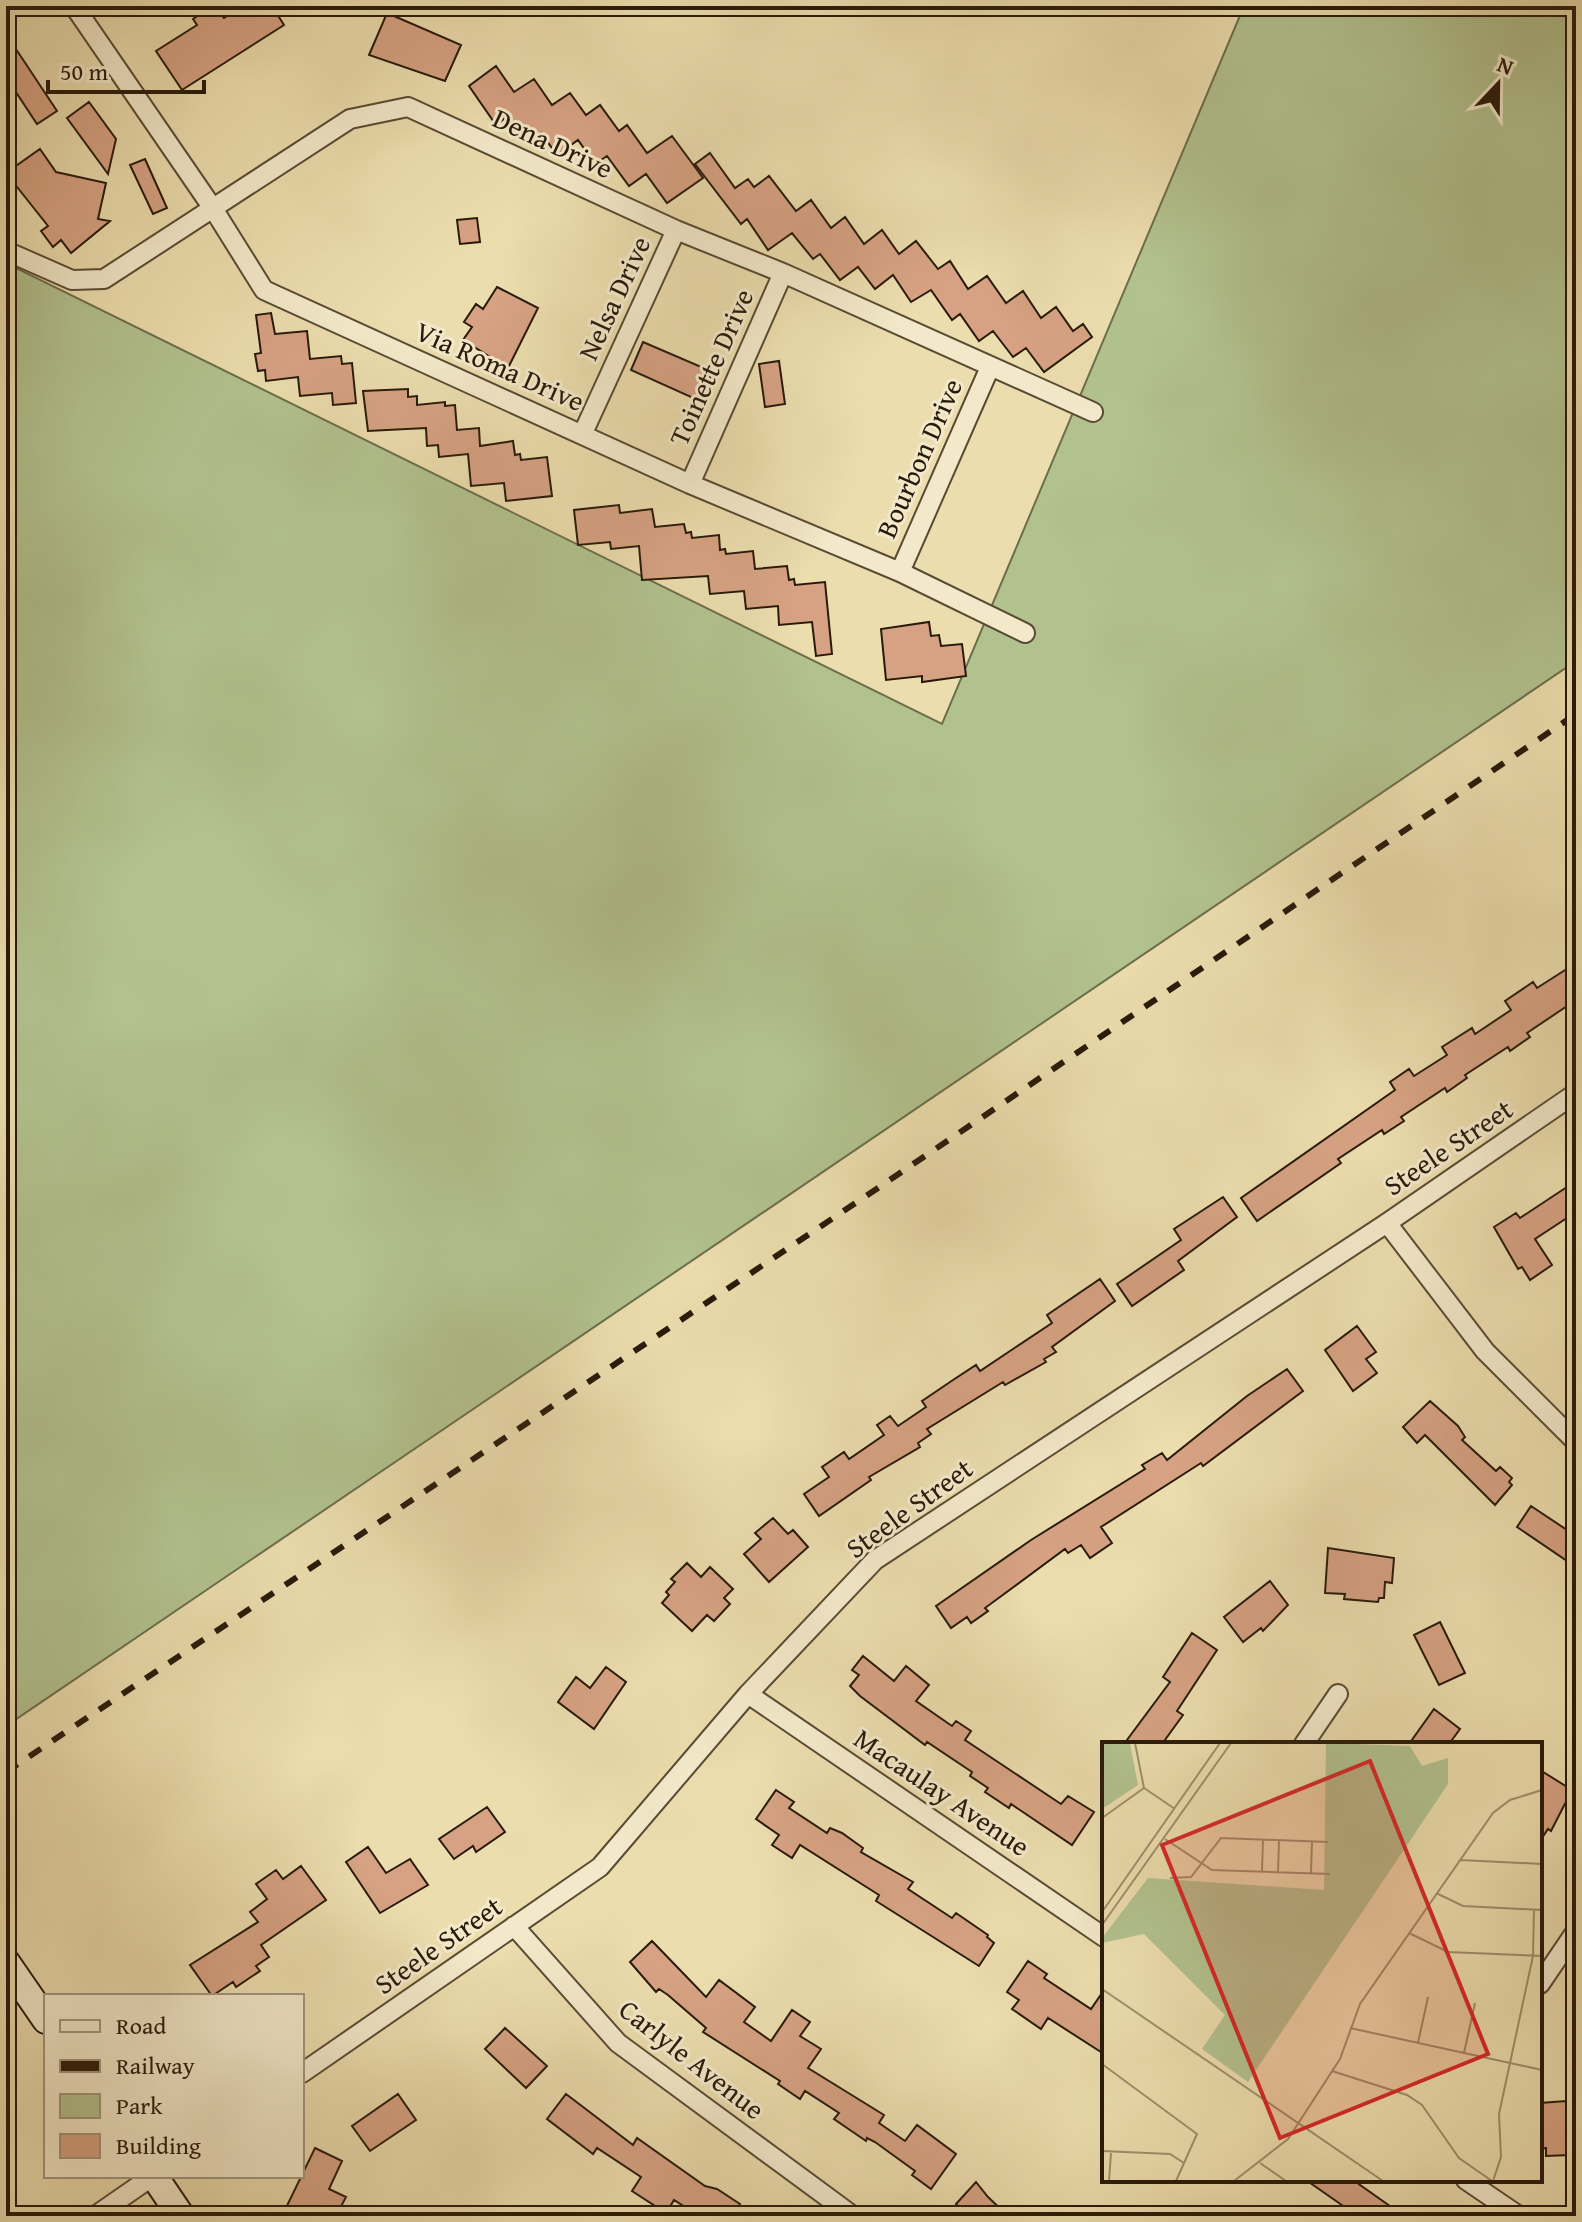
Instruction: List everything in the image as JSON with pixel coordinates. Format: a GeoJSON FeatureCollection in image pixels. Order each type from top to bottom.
{"type":"FeatureCollection","features":[{"type":"Feature","properties":{"kind":"main road"},"geometry":{"type":"LineString","coordinates":[[6,1962],[44,2017]]}},
{"type":"Feature","properties":{"kind":"main road"},"geometry":{"type":"LineString","coordinates":[[155,2178],[181,2216]]}},
{"type":"Feature","properties":{"kind":"street","name":"Via Roma Drive"},"geometry":{"type":"LineString","coordinates":[[74,6],[214,210],[264,290],[690,484],[900,572],[1025,633]]}},
{"type":"Feature","properties":{"kind":"street","name":"Dena Drive"},"geometry":{"type":"LineString","coordinates":[[6,251],[72,280],[104,279],[350,119],[408,107],[676,230],[783,273],[1093,412]]}},
{"type":"Feature","properties":{"kind":"street","name":"Nelsa Drive"},"geometry":{"type":"LineString","coordinates":[[583,433],[676,230]]}},
{"type":"Feature","properties":{"kind":"street","name":"Toinette Drive"},"geometry":{"type":"LineString","coordinates":[[690,484],[783,273]]}},
{"type":"Feature","properties":{"kind":"street","name":"Bourbon Drive"},"geometry":{"type":"LineString","coordinates":[[900,572],[990,367]]}},
{"type":"Feature","properties":{"kind":"street","name":"Steele Street"},"geometry":{"type":"LineString","coordinates":[[304,2072],[600,1867],[748,1694],[875,1560],[1387,1223],[1576,1093]]}},
{"type":"Feature","properties":{"kind":"street"},"geometry":{"type":"LineString","coordinates":[[1387,1223],[1485,1351],[1576,1442]]}},
{"type":"Feature","properties":{"kind":"street","name":"Macaulay Avenue"},"geometry":{"type":"LineString","coordinates":[[748,1694],[1102,1936]]}},
{"type":"Feature","properties":{"kind":"street"},"geometry":{"type":"LineString","coordinates":[[1305,1742],[1338,1694]]}},
{"type":"Feature","properties":{"kind":"street","name":"Carlyle Avenue"},"geometry":{"type":"LineString","coordinates":[[514,1926],[618,2043],[853,2216]]}},
{"type":"Feature","properties":{"kind":"street"},"geometry":{"type":"LineString","coordinates":[[1542,1981],[1576,1931]]}},
{"type":"Feature","properties":{"kind":"street"},"geometry":{"type":"LineString","coordinates":[[95,2216],[151,2178]]}},
{"type":"Feature","properties":{"kind":"street"},"geometry":{"type":"LineString","coordinates":[[1469,2182],[1519,2216]]}},
{"type":"Feature","properties":{"kind":"green space"},"geometry":{"type":"Polygon","coordinates":[[[1244,6],[1576,6],[1576,661],[6,1726],[6,263],[942,724],[1244,6]]]}},
{"type":"Feature","properties":{"kind":"building"},"geometry":{"type":"Polygon","coordinates":[[[213,6],[224,18],[242,6],[272,6],[284,25],[182,90],[156,51],[197,25],[193,19],[213,6]]]}},
{"type":"Feature","properties":{"kind":"building"},"geometry":{"type":"Polygon","coordinates":[[[387,13],[461,45],[445,81],[369,55],[387,13]]]}},
{"type":"Feature","properties":{"kind":"building"},"geometry":{"type":"Polygon","coordinates":[[[6,34],[57,111],[37,124],[6,77],[6,34]]]}},
{"type":"Feature","properties":{"kind":"building"},"geometry":{"type":"Polygon","coordinates":[[[496,66],[514,92],[534,79],[552,105],[570,93],[586,115],[600,105],[619,131],[627,125],[647,153],[672,136],[703,178],[667,203],[646,174],[629,186],[607,156],[595,164],[578,140],[557,155],[541,133],[527,143],[508,116],[496,125],[469,86],[496,66]]]}},
{"type":"Feature","properties":{"kind":"building"},"geometry":{"type":"Polygon","coordinates":[[[89,102],[116,139],[108,174],[67,118],[89,102]]]}},
{"type":"Feature","properties":{"kind":"building"},"geometry":{"type":"Polygon","coordinates":[[[40,149],[56,172],[106,183],[98,219],[110,221],[71,253],[61,240],[53,247],[41,231],[48,226],[6,173],[40,149]]]}},
{"type":"Feature","properties":{"kind":"building"},"geometry":{"type":"Polygon","coordinates":[[[710,153],[735,188],[748,179],[754,187],[769,176],[796,211],[811,200],[831,228],[845,217],[864,244],[882,230],[899,254],[916,241],[938,269],[950,261],[968,289],[987,276],[1006,303],[1023,291],[1041,318],[1056,307],[1073,331],[1083,324],[1092,337],[1044,372],[1026,348],[1013,357],[993,331],[979,341],[960,314],[952,320],[931,290],[911,302],[893,275],[875,289],[858,267],[840,280],[820,254],[813,259],[792,233],[768,250],[747,219],[741,224],[695,164],[710,153]]]}},
{"type":"Feature","properties":{"kind":"building"},"geometry":{"type":"Polygon","coordinates":[[[145,159],[167,208],[153,214],[130,165],[145,159]]]}},
{"type":"Feature","properties":{"kind":"building"},"geometry":{"type":"Polygon","coordinates":[[[477,218],[480,242],[460,244],[457,220],[477,218]]]}},
{"type":"Feature","properties":{"kind":"building"},"geometry":{"type":"Polygon","coordinates":[[[497,287],[538,308],[508,368],[463,340],[472,327],[464,322],[476,304],[483,309],[497,287]]]}},
{"type":"Feature","properties":{"kind":"building"},"geometry":{"type":"Polygon","coordinates":[[[271,313],[275,334],[307,331],[310,359],[341,356],[342,364],[352,363],[356,403],[333,405],[332,393],[300,396],[298,377],[266,381],[265,370],[258,371],[255,354],[261,353],[256,315],[271,313]]]}},
{"type":"Feature","properties":{"kind":"building"},"geometry":{"type":"Polygon","coordinates":[[[643,342],[706,369],[712,380],[702,402],[631,370],[643,342]]]}},
{"type":"Feature","properties":{"kind":"building"},"geometry":{"type":"Polygon","coordinates":[[[779,361],[785,404],[765,407],[759,364],[779,361]]]}},
{"type":"Feature","properties":{"kind":"building"},"geometry":{"type":"Polygon","coordinates":[[[408,389],[408,397],[417,396],[417,405],[445,402],[445,406],[455,405],[457,430],[479,428],[480,446],[513,441],[515,455],[520,454],[521,460],[547,457],[552,496],[506,501],[504,483],[471,486],[468,454],[439,457],[438,445],[427,446],[426,428],[368,431],[363,391],[408,389]]]}},
{"type":"Feature","properties":{"kind":"building"},"geometry":{"type":"Polygon","coordinates":[[[619,505],[620,513],[652,509],[655,527],[684,524],[686,533],[691,532],[692,538],[719,535],[720,550],[725,549],[726,554],[753,551],[755,569],[787,566],[789,580],[794,579],[795,585],[825,582],[832,654],[816,656],[812,622],[779,625],[778,606],[746,609],[744,591],[710,594],[708,576],[642,580],[639,546],[611,549],[610,542],[578,545],[574,510],[619,505]]]}},
{"type":"Feature","properties":{"kind":"building"},"geometry":{"type":"Polygon","coordinates":[[[929,622],[931,636],[939,635],[941,646],[962,644],[966,676],[922,682],[922,676],[886,680],[881,629],[929,622]]]}},
{"type":"Feature","properties":{"kind":"building"},"geometry":{"type":"Polygon","coordinates":[[[1576,963],[1576,1000],[1527,1033],[1530,1037],[1510,1051],[1508,1047],[1465,1075],[1467,1078],[1447,1092],[1445,1088],[1401,1117],[1404,1121],[1384,1134],[1382,1130],[1338,1159],[1341,1163],[1257,1221],[1241,1198],[1395,1090],[1390,1082],[1409,1069],[1414,1076],[1447,1055],[1442,1047],[1472,1028],[1475,1034],[1511,1010],[1505,1001],[1533,982],[1537,988],[1576,963]]]}},
{"type":"Feature","properties":{"kind":"building"},"geometry":{"type":"Polygon","coordinates":[[[1576,1181],[1576,1212],[1535,1239],[1552,1265],[1530,1280],[1522,1267],[1518,1269],[1494,1227],[1516,1213],[1520,1218],[1576,1181]]]}},
{"type":"Feature","properties":{"kind":"building"},"geometry":{"type":"Polygon","coordinates":[[[1223,1197],[1237,1217],[1178,1261],[1184,1270],[1132,1306],[1117,1284],[1181,1240],[1174,1229],[1223,1197]]]}},
{"type":"Feature","properties":{"kind":"building"},"geometry":{"type":"Polygon","coordinates":[[[1100,1279],[1115,1301],[1052,1347],[1056,1352],[1044,1359],[1046,1362],[1005,1385],[1003,1382],[927,1429],[931,1434],[918,1443],[920,1447],[869,1477],[871,1480],[819,1516],[804,1494],[829,1477],[822,1467],[844,1452],[849,1459],[884,1435],[877,1425],[890,1416],[898,1426],[926,1407],[922,1401],[953,1380],[976,1365],[980,1371],[1052,1323],[1047,1315],[1100,1279]]]}},
{"type":"Feature","properties":{"kind":"building"},"geometry":{"type":"Polygon","coordinates":[[[1357,1326],[1376,1352],[1366,1359],[1377,1373],[1353,1391],[1325,1350],[1357,1326]]]}},
{"type":"Feature","properties":{"kind":"building"},"geometry":{"type":"Polygon","coordinates":[[[1287,1369],[1303,1391],[1203,1466],[1201,1463],[1101,1527],[1112,1543],[1090,1558],[1081,1545],[1068,1553],[1065,1549],[985,1608],[988,1611],[971,1623],[967,1617],[951,1628],[936,1606],[1031,1540],[1145,1469],[1142,1465],[1162,1453],[1167,1460],[1247,1396],[1287,1369]]]}},
{"type":"Feature","properties":{"kind":"building"},"geometry":{"type":"Polygon","coordinates":[[[1430,1401],[1458,1426],[1465,1437],[1462,1440],[1496,1471],[1500,1467],[1512,1478],[1509,1482],[1512,1485],[1495,1505],[1425,1435],[1417,1443],[1403,1427],[1430,1401]]]}},
{"type":"Feature","properties":{"kind":"building"},"geometry":{"type":"Polygon","coordinates":[[[1531,1506],[1576,1536],[1576,1567],[1517,1527],[1531,1506]]]}},
{"type":"Feature","properties":{"kind":"building"},"geometry":{"type":"Polygon","coordinates":[[[773,1518],[788,1534],[793,1530],[808,1547],[769,1582],[744,1554],[761,1539],[755,1533],[773,1518]]]}},
{"type":"Feature","properties":{"kind":"building"},"geometry":{"type":"Polygon","coordinates":[[[1328,1548],[1394,1558],[1392,1583],[1385,1582],[1384,1598],[1379,1598],[1378,1602],[1344,1599],[1345,1594],[1325,1593],[1328,1548]]]}},
{"type":"Feature","properties":{"kind":"building"},"geometry":{"type":"Polygon","coordinates":[[[687,1563],[701,1577],[710,1567],[733,1589],[724,1598],[730,1604],[714,1621],[707,1615],[692,1631],[662,1603],[675,1582],[671,1579],[687,1563]]]}},
{"type":"Feature","properties":{"kind":"building"},"geometry":{"type":"Polygon","coordinates":[[[1270,1581],[1288,1605],[1263,1631],[1261,1628],[1243,1642],[1224,1617],[1270,1581]]]}},
{"type":"Feature","properties":{"kind":"building"},"geometry":{"type":"Polygon","coordinates":[[[1440,1622],[1465,1673],[1439,1685],[1414,1635],[1440,1622]]]}},
{"type":"Feature","properties":{"kind":"building"},"geometry":{"type":"Polygon","coordinates":[[[1192,1633],[1217,1650],[1177,1711],[1183,1715],[1163,1742],[1125,1742],[1170,1682],[1163,1677],[1192,1633]]]}},
{"type":"Feature","properties":{"kind":"building"},"geometry":{"type":"Polygon","coordinates":[[[863,1656],[894,1681],[906,1666],[929,1685],[916,1701],[952,1726],[956,1721],[971,1731],[965,1740],[1061,1804],[1068,1796],[1094,1812],[1072,1845],[1011,1804],[1009,1808],[985,1792],[988,1788],[970,1776],[972,1772],[927,1742],[925,1745],[860,1696],[850,1686],[859,1675],[852,1670],[863,1656]]]}},
{"type":"Feature","properties":{"kind":"building"},"geometry":{"type":"Polygon","coordinates":[[[606,1667],[626,1682],[594,1729],[558,1702],[576,1677],[590,1688],[606,1667]]]}},
{"type":"Feature","properties":{"kind":"building"},"geometry":{"type":"Polygon","coordinates":[[[1434,1709],[1460,1729],[1450,1742],[1410,1742],[1434,1709]]]}},
{"type":"Feature","properties":{"kind":"building"},"geometry":{"type":"Polygon","coordinates":[[[1542,1771],[1572,1790],[1551,1831],[1548,1829],[1542,1838],[1542,1771]]]}},
{"type":"Feature","properties":{"kind":"building"},"geometry":{"type":"Polygon","coordinates":[[[776,1790],[794,1802],[789,1808],[827,1833],[830,1828],[842,1833],[863,1848],[861,1852],[913,1882],[908,1889],[952,1918],[956,1913],[988,1935],[994,1943],[979,1966],[876,1901],[879,1895],[800,1845],[792,1858],[772,1845],[779,1835],[756,1819],[776,1790]]]}},
{"type":"Feature","properties":{"kind":"building"},"geometry":{"type":"Polygon","coordinates":[[[487,1807],[505,1832],[476,1852],[473,1846],[454,1859],[439,1839],[487,1807]]]}},
{"type":"Feature","properties":{"kind":"building"},"geometry":{"type":"Polygon","coordinates":[[[368,1847],[386,1873],[410,1859],[428,1885],[380,1913],[346,1862],[368,1847]]]}},
{"type":"Feature","properties":{"kind":"building"},"geometry":{"type":"Polygon","coordinates":[[[301,1866],[326,1900],[261,1945],[269,1957],[256,1966],[260,1971],[236,1987],[233,1982],[211,1994],[190,1965],[258,1922],[250,1912],[267,1899],[256,1884],[276,1870],[283,1879],[301,1866]]]}},
{"type":"Feature","properties":{"kind":"building"},"geometry":{"type":"Polygon","coordinates":[[[652,1941],[706,1997],[719,1980],[755,2007],[744,2022],[771,2041],[792,2010],[810,2022],[800,2036],[821,2049],[808,2068],[884,2115],[879,2123],[905,2141],[917,2125],[956,2154],[931,2189],[912,2175],[915,2171],[875,2142],[867,2138],[866,2141],[834,2119],[839,2113],[805,2091],[800,2099],[778,2084],[780,2081],[703,2032],[706,2028],[668,1995],[659,1989],[656,1992],[630,1962],[652,1941]]]}},
{"type":"Feature","properties":{"kind":"building"},"geometry":{"type":"Polygon","coordinates":[[[1028,1961],[1047,1974],[1044,1978],[1091,2009],[1102,1993],[1102,2053],[1048,2018],[1041,2029],[1012,2009],[1019,2000],[1007,1992],[1028,1961]]]}},
{"type":"Feature","properties":{"kind":"building"},"geometry":{"type":"Polygon","coordinates":[[[505,2028],[547,2066],[526,2088],[485,2049],[505,2028]]]}},
{"type":"Feature","properties":{"kind":"building"},"geometry":{"type":"Polygon","coordinates":[[[398,2094],[416,2120],[370,2151],[352,2126],[398,2094]]]}},
{"type":"Feature","properties":{"kind":"building"},"geometry":{"type":"Polygon","coordinates":[[[566,2094],[633,2145],[637,2138],[705,2186],[717,2189],[740,2204],[732,2216],[699,2216],[674,2200],[666,2213],[632,2191],[641,2177],[597,2148],[593,2154],[547,2119],[566,2094]]]}},
{"type":"Feature","properties":{"kind":"building"},"geometry":{"type":"Polygon","coordinates":[[[1566,2101],[1570,2155],[1546,2156],[1546,2148],[1542,2149],[1542,2103],[1566,2101]]]}},
{"type":"Feature","properties":{"kind":"building"},"geometry":{"type":"Polygon","coordinates":[[[315,2148],[342,2161],[329,2189],[346,2197],[336,2216],[319,2210],[317,2216],[282,2216],[300,2178],[304,2178],[304,2171],[315,2148]]]}},
{"type":"Feature","properties":{"kind":"building"},"geometry":{"type":"Polygon","coordinates":[[[976,2182],[1008,2216],[969,2216],[956,2204],[976,2182]]]}},
{"type":"Feature","properties":{"kind":"building"},"geometry":{"type":"Polygon","coordinates":[[[1309,2182],[1356,2182],[1404,2216],[1341,2216],[1346,2208],[1309,2182]]]}},
{"type":"Feature","properties":{"kind":"railway"},"geometry":{"type":"LineString","coordinates":[[6,1772],[875,1190],[1576,714]]}}]}
